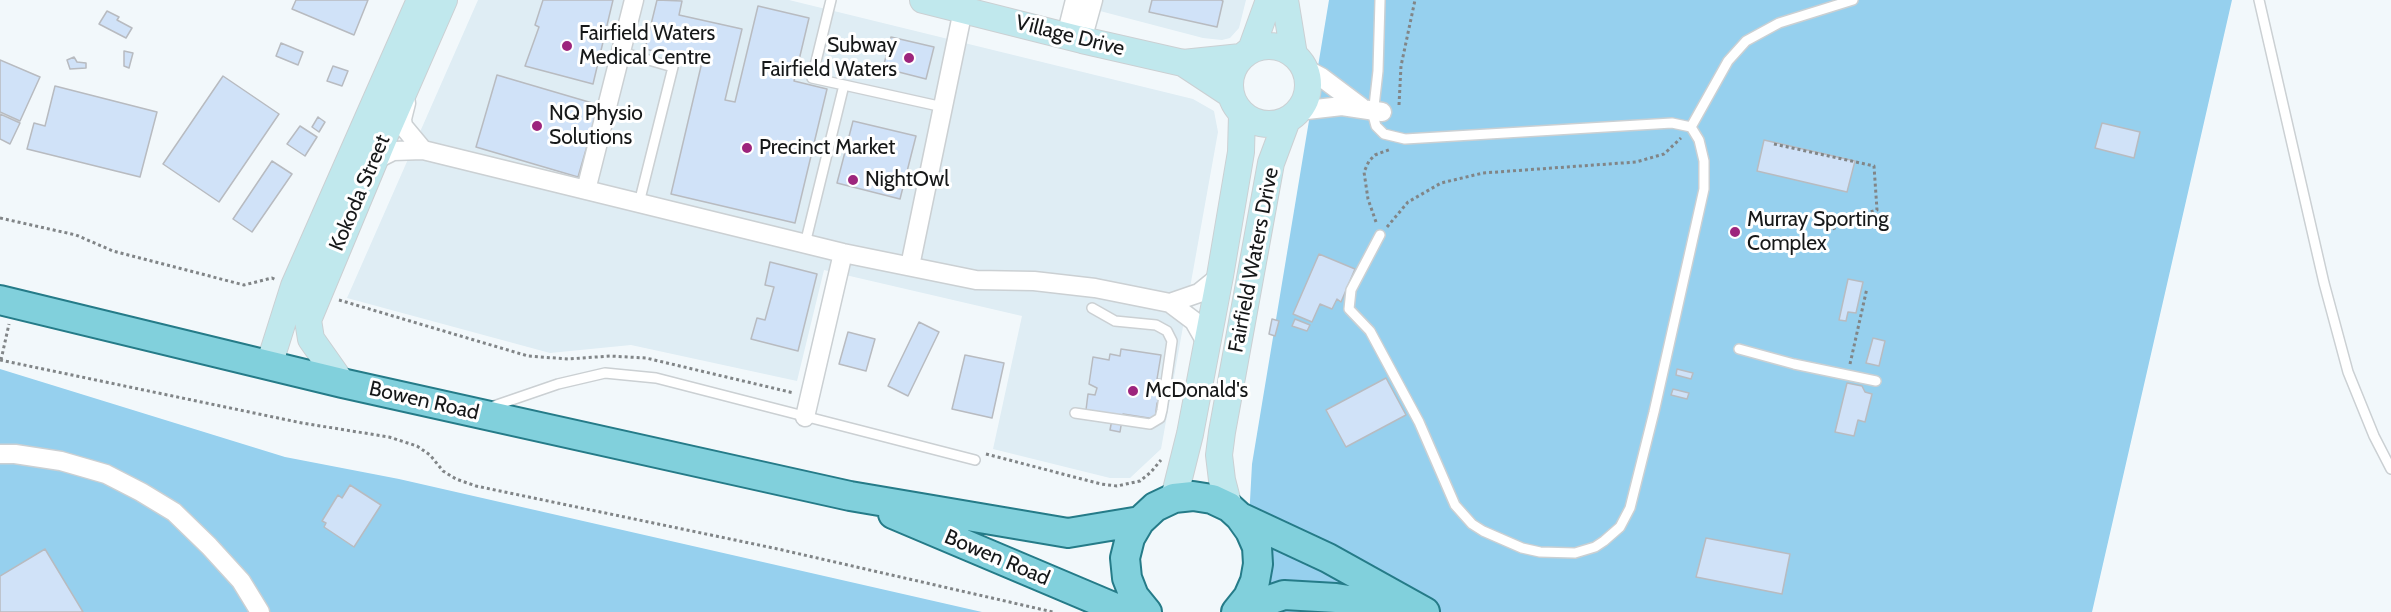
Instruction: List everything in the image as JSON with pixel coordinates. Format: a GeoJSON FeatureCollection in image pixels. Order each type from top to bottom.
{"type":"FeatureCollection","features":[{"type":"Feature","properties":{"kind":"main road","name":"Bowen Road"},"geometry":{"type":"LineString","coordinates":[[7,302],[342,383],[850,496],[1068,533],[1140,521]]}},
{"type":"Feature","properties":{"kind":"main road","name":"Bowen Road"},"geometry":{"type":"LineString","coordinates":[[850,496],[1113,607],[1147,612]]}},
{"type":"Feature","properties":{"kind":"main road"},"geometry":{"type":"LineString","coordinates":[[1174,498],[1193,496],[1212,499],[1328,558],[1425,612]]}},
{"type":"Feature","properties":{"kind":"main road","name":"Bowen Road"},"geometry":{"type":"LineString","coordinates":[[1147,612],[1134,596],[1127,578],[1125,558],[1130,538],[1140,521],[1155,507],[1174,498]]}},
{"type":"Feature","properties":{"kind":"main road"},"geometry":{"type":"LineString","coordinates":[[1235,512],[1250,531],[1257,547],[1258,564],[1256,581],[1248,597],[1236,611]]}},
{"type":"Feature","properties":{"kind":"main road"},"geometry":{"type":"LineString","coordinates":[[1236,611],[1284,595],[1336,598],[1425,612]]}},
{"type":"Feature","properties":{"kind":"street","name":"Kokoda Street"},"geometry":{"type":"LineString","coordinates":[[342,383],[311,339],[306,290],[374,102],[420,0]]}},
{"type":"Feature","properties":{"kind":"street","name":"Kokoda Street"},"geometry":{"type":"LineString","coordinates":[[269,365],[375,160],[444,0]]}},
{"type":"Feature","properties":{"kind":"street"},"geometry":{"type":"LineString","coordinates":[[586,190],[634,0]]}},
{"type":"Feature","properties":{"kind":"street","name":"Village Drive"},"geometry":{"type":"LineString","coordinates":[[924,0],[1183,63],[1246,54]]}},
{"type":"Feature","properties":{"kind":"street"},"geometry":{"type":"LineString","coordinates":[[1074,38],[1075,0]]}},
{"type":"Feature","properties":{"kind":"street"},"geometry":{"type":"LineString","coordinates":[[1074,38],[1093,0]]}},
{"type":"Feature","properties":{"kind":"street"},"geometry":{"type":"LineString","coordinates":[[1269,0],[1246,54],[1233,68],[1229,81],[1236,104],[1252,121],[1263,124],[1276,124],[1293,116],[1342,106],[1372,110]]}},
{"type":"Feature","properties":{"kind":"street"},"geometry":{"type":"LineString","coordinates":[[1285,0],[1308,90],[1293,116]]}},
{"type":"Feature","properties":{"kind":"street"},"geometry":{"type":"LineString","coordinates":[[910,266],[963,9]]}},
{"type":"Feature","properties":{"kind":"street"},"geometry":{"type":"LineString","coordinates":[[1246,54],[1274,46],[1372,110]]}},
{"type":"Feature","properties":{"kind":"street"},"geometry":{"type":"LineString","coordinates":[[374,102],[386,99],[418,59]]}},
{"type":"Feature","properties":{"kind":"street"},"geometry":{"type":"LineString","coordinates":[[418,59],[418,76],[402,118],[405,130],[423,150]]}},
{"type":"Feature","properties":{"kind":"street","name":"Village Drive"},"geometry":{"type":"LineString","coordinates":[[1183,63],[1236,104]]}},
{"type":"Feature","properties":{"kind":"street","name":"Fairfield Waters Drive"},"geometry":{"type":"LineString","coordinates":[[1174,498],[1192,425],[1221,276],[1241,152],[1236,104]]}},
{"type":"Feature","properties":{"kind":"street","name":"Fairfield Waters Drive"},"geometry":{"type":"LineString","coordinates":[[1235,512],[1222,480],[1219,455],[1222,432],[1271,163],[1293,116]]}},
{"type":"Feature","properties":{"kind":"street"},"geometry":{"type":"LineString","coordinates":[[375,160],[393,151],[423,150],[843,253],[976,280],[1034,281],[1095,288],[1170,303],[1194,321],[1207,344]]}},
{"type":"Feature","properties":{"kind":"street"},"geometry":{"type":"LineString","coordinates":[[805,417],[843,253]]}},
{"type":"Feature","properties":{"kind":"street"},"geometry":{"type":"LineString","coordinates":[[1170,303],[1199,293],[1221,276]]}},
{"type":"Feature","properties":{"kind":"street"},"geometry":{"type":"LineString","coordinates":[[0,454],[61,461],[106,474],[141,492],[174,513],[209,546],[241,581],[260,612]]}},
{"type":"Feature","properties":{"kind":"lane"},"geometry":{"type":"LineString","coordinates":[[831,0],[812,78],[943,106]]}},
{"type":"Feature","properties":{"kind":"lane"},"geometry":{"type":"LineString","coordinates":[[1380,0],[1378,71],[1372,110],[1374,119],[1384,134],[1404,138],[1659,123],[1683,124],[1691,127],[1703,150],[1704,189],[1654,412],[1625,518],[1613,535],[1586,551],[1557,554],[1522,548],[1472,524],[1455,505],[1419,422],[1370,331],[1349,309],[1351,290],[1380,235]]}},
{"type":"Feature","properties":{"kind":"lane"},"geometry":{"type":"LineString","coordinates":[[1691,127],[1728,61],[1746,41],[1779,23],[1853,0]]}},
{"type":"Feature","properties":{"kind":"lane"},"geometry":{"type":"LineString","coordinates":[[2259,0],[2324,283],[2348,372],[2374,436],[2391,469]]}},
{"type":"Feature","properties":{"kind":"lane"},"geometry":{"type":"LineString","coordinates":[[621,52],[673,67],[639,203]]}},
{"type":"Feature","properties":{"kind":"lane"},"geometry":{"type":"LineString","coordinates":[[805,244],[844,85]]}},
{"type":"Feature","properties":{"kind":"lane"},"geometry":{"type":"LineString","coordinates":[[1075,413],[1147,424],[1158,421],[1162,411],[1172,341],[1167,332],[1163,328],[1147,323],[1115,321],[1092,308]]}},
{"type":"Feature","properties":{"kind":"lane"},"geometry":{"type":"LineString","coordinates":[[1739,350],[1876,381]]}},
{"type":"Feature","properties":{"kind":"lane"},"geometry":{"type":"LineString","coordinates":[[474,412],[558,384],[605,373],[656,378],[805,417],[976,455]]}},
{"type":"Feature","properties":{"kind":"path"},"geometry":{"type":"LineString","coordinates":[[1380,235],[1368,199],[1364,172],[1375,155],[1399,145],[1404,138],[1398,93],[1415,0]]}},
{"type":"Feature","properties":{"kind":"path"},"geometry":{"type":"LineString","coordinates":[[1380,235],[1408,202],[1441,183],[1483,173],[1623,164],[1655,158],[1672,148],[1691,127]]}},
{"type":"Feature","properties":{"kind":"path"},"geometry":{"type":"LineString","coordinates":[[1774,144],[1874,166],[1877,210],[1859,215],[1829,231]]}},
{"type":"Feature","properties":{"kind":"path"},"geometry":{"type":"LineString","coordinates":[[0,218],[76,236],[113,251],[244,285],[272,278],[528,356],[568,359],[610,356],[646,358],[810,397]]}},
{"type":"Feature","properties":{"kind":"path"},"geometry":{"type":"LineString","coordinates":[[1848,375],[1867,288]]}},
{"type":"Feature","properties":{"kind":"path"},"geometry":{"type":"LineString","coordinates":[[7,302],[1,360],[302,423],[389,436],[417,446],[430,455],[443,471],[456,479],[476,486],[778,549],[1053,612]]}},
{"type":"Feature","properties":{"kind":"path"},"geometry":{"type":"LineString","coordinates":[[976,455],[987,455],[1117,486],[1140,481],[1151,472],[1165,451]]}},
{"type":"Feature","properties":{"kind":"shaded area"},"geometry":{"type":"Polygon","coordinates":[[[478,0],[789,0],[1193,99],[1214,111],[1218,132],[1161,449],[1130,478],[1110,478],[993,449],[1022,316],[824,270],[797,381],[631,345],[550,353],[347,298],[478,0]]]}},
{"type":"Feature","properties":{"kind":"shaded area"},"geometry":{"type":"Polygon","coordinates":[[[1103,0],[1246,0],[1239,28],[1230,38],[1222,40],[1203,38],[1100,11],[1103,0]]]}},
{"type":"Feature","properties":{"kind":"shaded area","name":"Murray Sporting Complex"},"geometry":{"type":"Polygon","coordinates":[[[1329,0],[2232,0],[2092,612],[1244,612],[1252,464],[1329,0]]]}},
{"type":"Feature","properties":{"kind":"shaded area"},"geometry":{"type":"Polygon","coordinates":[[[0,369],[285,457],[399,479],[982,612],[0,612],[0,369]]]}},
{"type":"Feature","properties":{"kind":"building"},"geometry":{"type":"Polygon","coordinates":[[[296,0],[368,0],[354,35],[292,9],[296,0]]]}},
{"type":"Feature","properties":{"kind":"building","name":"Fairfield Waters Medical Centre"},"geometry":{"type":"Polygon","coordinates":[[[543,0],[613,0],[593,84],[525,66],[539,27],[535,25],[543,0]]]}},
{"type":"Feature","properties":{"kind":"building","name":"Precinct Market"},"geometry":{"type":"Polygon","coordinates":[[[657,0],[682,1],[679,15],[742,29],[725,100],[735,102],[758,6],[809,18],[794,81],[827,89],[795,223],[671,194],[702,62],[645,49],[657,0]]]}},
{"type":"Feature","properties":{"kind":"building"},"geometry":{"type":"Polygon","coordinates":[[[1152,0],[1223,1],[1217,27],[1149,12],[1152,0]]]}},
{"type":"Feature","properties":{"kind":"building"},"geometry":{"type":"Polygon","coordinates":[[[107,11],[119,17],[117,20],[132,28],[126,38],[99,24],[107,11]]]}},
{"type":"Feature","properties":{"kind":"building","name":"Subway Fairfield Waters"},"geometry":{"type":"Polygon","coordinates":[[[891,37],[934,47],[926,79],[883,68],[891,37]]]}},
{"type":"Feature","properties":{"kind":"building"},"geometry":{"type":"Polygon","coordinates":[[[281,43],[303,52],[298,65],[276,56],[281,43]]]}},
{"type":"Feature","properties":{"kind":"building"},"geometry":{"type":"Polygon","coordinates":[[[124,51],[133,53],[129,68],[124,66],[124,51]]]}},
{"type":"Feature","properties":{"kind":"building"},"geometry":{"type":"Polygon","coordinates":[[[74,57],[77,62],[86,63],[86,68],[70,69],[67,60],[74,57]]]}},
{"type":"Feature","properties":{"kind":"building"},"geometry":{"type":"Polygon","coordinates":[[[0,60],[40,77],[20,121],[0,112],[0,60]]]}},
{"type":"Feature","properties":{"kind":"building"},"geometry":{"type":"Polygon","coordinates":[[[333,66],[348,71],[342,86],[327,81],[333,66]]]}},
{"type":"Feature","properties":{"kind":"building","name":"NQ Physio Solutions"},"geometry":{"type":"Polygon","coordinates":[[[497,75],[599,105],[578,177],[476,147],[497,75]]]}},
{"type":"Feature","properties":{"kind":"building"},"geometry":{"type":"Polygon","coordinates":[[[223,76],[279,114],[219,202],[163,164],[223,76]]]}},
{"type":"Feature","properties":{"kind":"building"},"geometry":{"type":"Polygon","coordinates":[[[55,86],[157,112],[140,177],[27,149],[34,123],[45,126],[55,86]]]}},
{"type":"Feature","properties":{"kind":"building"},"geometry":{"type":"Polygon","coordinates":[[[0,114],[20,123],[10,144],[0,139],[0,114]]]}},
{"type":"Feature","properties":{"kind":"building"},"geometry":{"type":"Polygon","coordinates":[[[318,117],[325,122],[319,132],[312,127],[318,117]]]}},
{"type":"Feature","properties":{"kind":"building"},"geometry":{"type":"Polygon","coordinates":[[[853,121],[916,136],[900,199],[837,183],[853,121]]]}},
{"type":"Feature","properties":{"kind":"building"},"geometry":{"type":"Polygon","coordinates":[[[2102,123],[2140,132],[2134,158],[2095,148],[2102,123]]]}},
{"type":"Feature","properties":{"kind":"building"},"geometry":{"type":"Polygon","coordinates":[[[300,126],[317,137],[305,156],[287,144],[300,126]]]}},
{"type":"Feature","properties":{"kind":"building"},"geometry":{"type":"Polygon","coordinates":[[[1764,140],[1855,161],[1847,192],[1757,171],[1764,140]]]}},
{"type":"Feature","properties":{"kind":"building"},"geometry":{"type":"Polygon","coordinates":[[[272,161],[292,174],[252,232],[233,219],[272,161]]]}},
{"type":"Feature","properties":{"kind":"building"},"geometry":{"type":"Polygon","coordinates":[[[1319,254],[1355,269],[1341,302],[1337,299],[1332,309],[1320,304],[1312,322],[1293,314],[1319,254]]]}},
{"type":"Feature","properties":{"kind":"building"},"geometry":{"type":"Polygon","coordinates":[[[770,262],[817,274],[798,351],[751,339],[757,318],[765,320],[774,287],[765,285],[770,262]]]}},
{"type":"Feature","properties":{"kind":"building"},"geometry":{"type":"Polygon","coordinates":[[[1848,279],[1863,282],[1856,313],[1848,312],[1846,321],[1839,320],[1848,279]]]}},
{"type":"Feature","properties":{"kind":"building"},"geometry":{"type":"Polygon","coordinates":[[[1272,319],[1279,321],[1275,336],[1269,334],[1272,319]]]}},
{"type":"Feature","properties":{"kind":"building"},"geometry":{"type":"Polygon","coordinates":[[[1295,319],[1310,325],[1307,331],[1292,326],[1295,319]]]}},
{"type":"Feature","properties":{"kind":"building"},"geometry":{"type":"Polygon","coordinates":[[[919,322],[939,332],[908,396],[888,386],[919,322]]]}},
{"type":"Feature","properties":{"kind":"building"},"geometry":{"type":"Polygon","coordinates":[[[848,332],[875,339],[866,371],[839,364],[848,332]]]}},
{"type":"Feature","properties":{"kind":"building"},"geometry":{"type":"Polygon","coordinates":[[[1873,338],[1885,341],[1879,366],[1866,363],[1873,338]]]}},
{"type":"Feature","properties":{"kind":"building","name":"McDonald's"},"geometry":{"type":"Polygon","coordinates":[[[1121,349],[1161,355],[1157,379],[1171,381],[1168,404],[1157,403],[1155,419],[1123,414],[1120,432],[1110,430],[1113,414],[1086,410],[1088,394],[1095,395],[1097,388],[1089,384],[1093,357],[1109,360],[1110,354],[1120,356],[1121,349]]]}},
{"type":"Feature","properties":{"kind":"building"},"geometry":{"type":"Polygon","coordinates":[[[965,355],[1004,363],[992,418],[952,409],[965,355]]]}},
{"type":"Feature","properties":{"kind":"building"},"geometry":{"type":"Polygon","coordinates":[[[1677,369],[1693,373],[1691,379],[1676,375],[1677,369]]]}},
{"type":"Feature","properties":{"kind":"building"},"geometry":{"type":"Polygon","coordinates":[[[1386,378],[1406,415],[1346,447],[1326,410],[1386,378]]]}},
{"type":"Feature","properties":{"kind":"building"},"geometry":{"type":"Polygon","coordinates":[[[1847,383],[1862,386],[1865,392],[1872,394],[1865,422],[1858,420],[1854,436],[1835,432],[1847,383]]]}},
{"type":"Feature","properties":{"kind":"building"},"geometry":{"type":"Polygon","coordinates":[[[1673,389],[1689,393],[1687,399],[1671,395],[1673,389]]]}},
{"type":"Feature","properties":{"kind":"building"},"geometry":{"type":"Polygon","coordinates":[[[350,485],[381,505],[354,547],[324,527],[326,523],[322,521],[338,495],[342,498],[350,485]]]}},
{"type":"Feature","properties":{"kind":"building"},"geometry":{"type":"Polygon","coordinates":[[[1706,538],[1790,554],[1782,594],[1696,577],[1706,538]]]}},
{"type":"Feature","properties":{"kind":"building"},"geometry":{"type":"Polygon","coordinates":[[[45,549],[83,612],[0,612],[0,576],[45,549]]]}},
{"type":"Feature","properties":{"kind":"place","name":"Fairfield Waters Medical Centre"},"geometry":{"type":"Point","coordinates":[567,46]}},
{"type":"Feature","properties":{"kind":"place","name":"Subway Fairfield Waters"},"geometry":{"type":"Point","coordinates":[909,58]}},
{"type":"Feature","properties":{"kind":"place","name":"NQ Physio Solutions"},"geometry":{"type":"Point","coordinates":[537,126]}},
{"type":"Feature","properties":{"kind":"place","name":"Precinct Market"},"geometry":{"type":"Point","coordinates":[747,148]}},
{"type":"Feature","properties":{"kind":"place","name":"NightOwl"},"geometry":{"type":"Point","coordinates":[853,180]}},
{"type":"Feature","properties":{"kind":"place","name":"Murray Sporting Complex"},"geometry":{"type":"Point","coordinates":[1735,232]}},
{"type":"Feature","properties":{"kind":"place","name":"McDonald's"},"geometry":{"type":"Point","coordinates":[1133,391]}}]}
